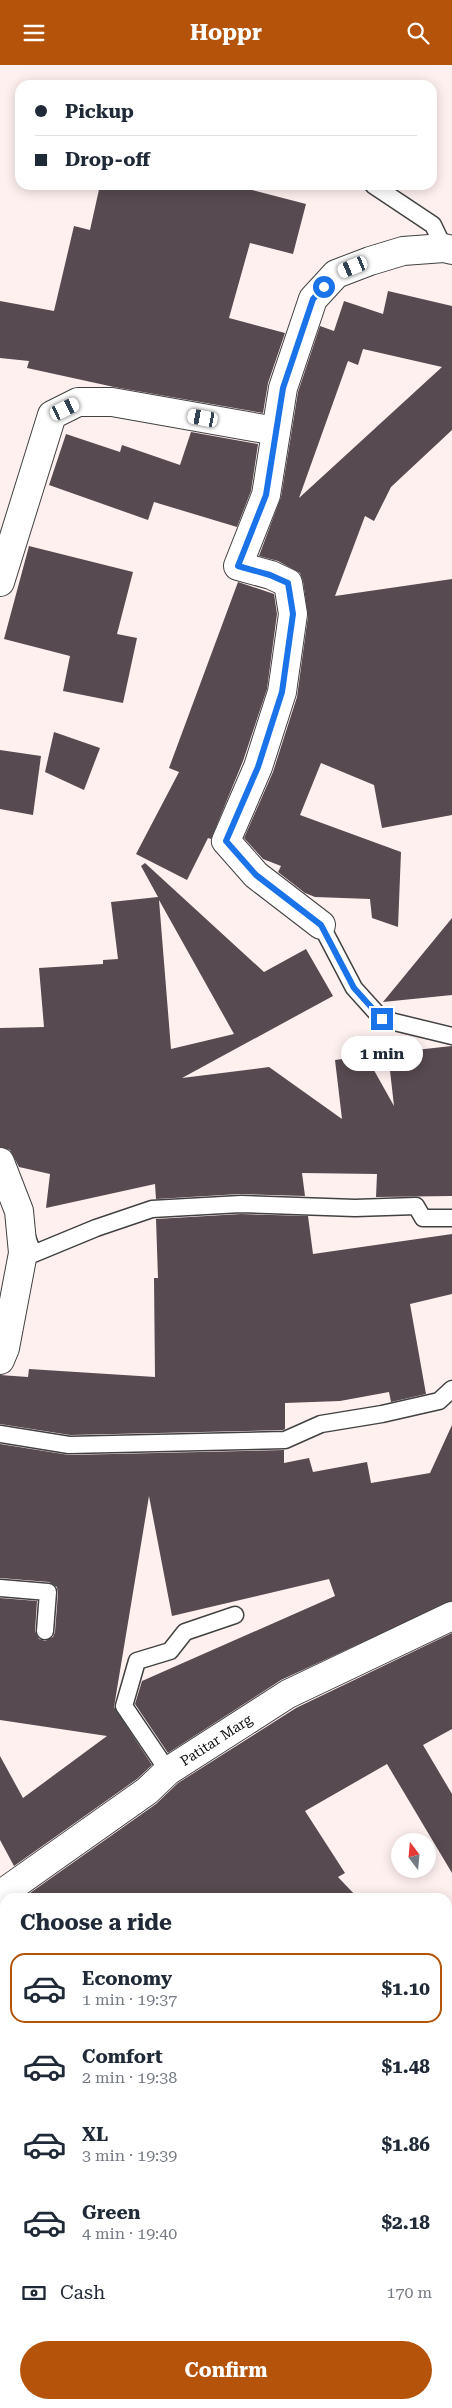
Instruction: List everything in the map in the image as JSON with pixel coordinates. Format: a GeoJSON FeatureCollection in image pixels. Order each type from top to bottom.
{"type":"FeatureCollection","features":[{"type":"Feature","properties":{"kind":"street"},"geometry":{"type":"LineString","coordinates":[[321,925],[256,875],[226,841],[258,767],[282,692],[293,614],[288,583],[270,575],[238,566],[266,495],[283,388],[313,299],[336,274],[403,251],[448,249]]}},
{"type":"Feature","properties":{"kind":"street"},"geometry":{"type":"LineString","coordinates":[[0,582],[52,415],[78,403],[112,402],[276,431]]}},
{"type":"Feature","properties":{"kind":"street"},"geometry":{"type":"LineString","coordinates":[[0,1162],[19,1211],[23,1253],[5,1348],[0,1360]]}},
{"type":"Feature","properties":{"kind":"street","name":"Patitar Marg"},"geometry":{"type":"LineString","coordinates":[[3,1893],[147,1791],[168,1771],[288,1694],[452,1616]]}},
{"type":"Feature","properties":{"kind":"lane"},"geometry":{"type":"LineString","coordinates":[[380,190],[433,225],[448,249]]}},
{"type":"Feature","properties":{"kind":"lane"},"geometry":{"type":"LineString","coordinates":[[321,925],[354,988],[382,1019],[452,1036]]}},
{"type":"Feature","properties":{"kind":"lane"},"geometry":{"type":"LineString","coordinates":[[19,1211],[33,1254],[96,1228],[152,1209],[241,1204],[356,1208],[416,1206],[423,1218],[452,1218]]}},
{"type":"Feature","properties":{"kind":"lane"},"geometry":{"type":"LineString","coordinates":[[0,1434],[69,1445],[285,1440],[321,1424],[382,1414],[439,1401],[452,1389]]}},
{"type":"Feature","properties":{"kind":"lane"},"geometry":{"type":"LineString","coordinates":[[0,1588],[48,1593],[45,1631]]}},
{"type":"Feature","properties":{"kind":"lane"},"geometry":{"type":"LineString","coordinates":[[168,1771],[124,1706],[137,1661],[170,1651],[185,1632],[235,1615]]}},
{"type":"Feature","properties":{"kind":"building"},"geometry":{"type":"Polygon","coordinates":[[[99,190],[252,190],[306,204],[293,254],[250,243],[229,318],[285,333],[268,383],[263,413],[114,387],[27,368],[29,361],[0,358],[0,301],[54,311],[74,226],[90,230],[99,190]]]}},
{"type":"Feature","properties":{"kind":"building"},"geometry":{"type":"Polygon","coordinates":[[[388,291],[452,306],[452,430],[391,487],[374,521],[365,516],[335,596],[452,579],[452,815],[382,828],[374,785],[321,763],[300,815],[401,852],[398,927],[372,918],[370,899],[315,897],[305,893],[278,872],[281,866],[263,859],[244,838],[273,772],[297,697],[308,616],[300,573],[278,561],[259,556],[281,497],[298,392],[320,326],[334,331],[344,301],[383,314],[388,291]],[[363,349],[358,365],[348,361],[299,498],[442,367],[363,349]]]}},
{"type":"Feature","properties":{"kind":"building"},"geometry":{"type":"Polygon","coordinates":[[[191,432],[258,444],[251,491],[237,527],[154,502],[148,520],[49,485],[66,434],[120,452],[122,445],[180,465],[191,432]]]}},
{"type":"Feature","properties":{"kind":"building"},"geometry":{"type":"Polygon","coordinates":[[[29,546],[133,572],[117,634],[137,638],[123,703],[63,691],[70,656],[4,639],[29,546]]]}},
{"type":"Feature","properties":{"kind":"building"},"geometry":{"type":"Polygon","coordinates":[[[238,582],[274,594],[277,614],[267,689],[243,761],[211,839],[208,838],[187,880],[136,854],[179,772],[169,768],[238,582]]]}},
{"type":"Feature","properties":{"kind":"building"},"geometry":{"type":"Polygon","coordinates":[[[54,732],[100,748],[84,790],[45,772],[54,732]]]}},
{"type":"Feature","properties":{"kind":"building"},"geometry":{"type":"Polygon","coordinates":[[[0,750],[41,756],[33,815],[0,809],[0,750]]]}},
{"type":"Feature","properties":{"kind":"building"},"geometry":{"type":"Polygon","coordinates":[[[145,863],[264,972],[306,949],[333,996],[182,1078],[269,1067],[342,1119],[335,1060],[366,1056],[394,1106],[388,1053],[452,1046],[452,1196],[376,1197],[377,1174],[302,1173],[305,1196],[240,1194],[156,1199],[155,1184],[46,1208],[50,1174],[19,1167],[10,1150],[0,1147],[0,1028],[44,1027],[39,968],[103,964],[103,960],[118,959],[111,902],[158,897],[141,866],[145,863]],[[159,900],[171,1049],[234,1034],[159,900]]]}},
{"type":"Feature","properties":{"kind":"building"},"geometry":{"type":"Polygon","coordinates":[[[452,918],[452,995],[383,1002],[452,918]]]}},
{"type":"Feature","properties":{"kind":"building"},"geometry":{"type":"Polygon","coordinates":[[[241,1214],[308,1216],[313,1254],[452,1234],[452,1294],[410,1304],[426,1394],[391,1402],[389,1392],[340,1401],[285,1403],[285,1429],[283,1430],[70,1435],[0,1424],[0,1375],[28,1377],[29,1369],[155,1377],[154,1278],[158,1278],[156,1219],[241,1214]]]}},
{"type":"Feature","properties":{"kind":"building"},"geometry":{"type":"Polygon","coordinates":[[[452,1425],[452,1601],[281,1680],[168,1753],[135,1704],[142,1681],[335,1596],[329,1579],[172,1616],[149,1496],[114,1707],[152,1765],[137,1779],[14,1866],[0,1840],[0,1756],[23,1798],[107,1736],[0,1720],[0,1598],[37,1601],[35,1631],[39,1639],[45,1641],[53,1637],[55,1632],[58,1593],[57,1587],[49,1582],[0,1578],[0,1444],[69,1455],[284,1450],[284,1463],[309,1458],[313,1472],[367,1462],[371,1483],[430,1473],[452,1425]]]}},
{"type":"Feature","properties":{"kind":"building"},"geometry":{"type":"Polygon","coordinates":[[[452,1633],[452,1729],[423,1745],[452,1794],[452,1873],[436,1846],[436,1833],[428,1833],[387,1764],[305,1811],[345,1873],[338,1877],[353,1893],[30,1893],[156,1804],[178,1783],[296,1708],[452,1633]]]}},
{"type":"Feature","properties":{"kind":"route"},"geometry":{"type":"LineString","coordinates":[[324,287],[313,299],[283,388],[266,495],[238,566],[270,575],[288,583],[291,592],[293,614],[282,692],[258,767],[226,841],[256,875],[321,925],[354,988],[382,1019]]}}]}
